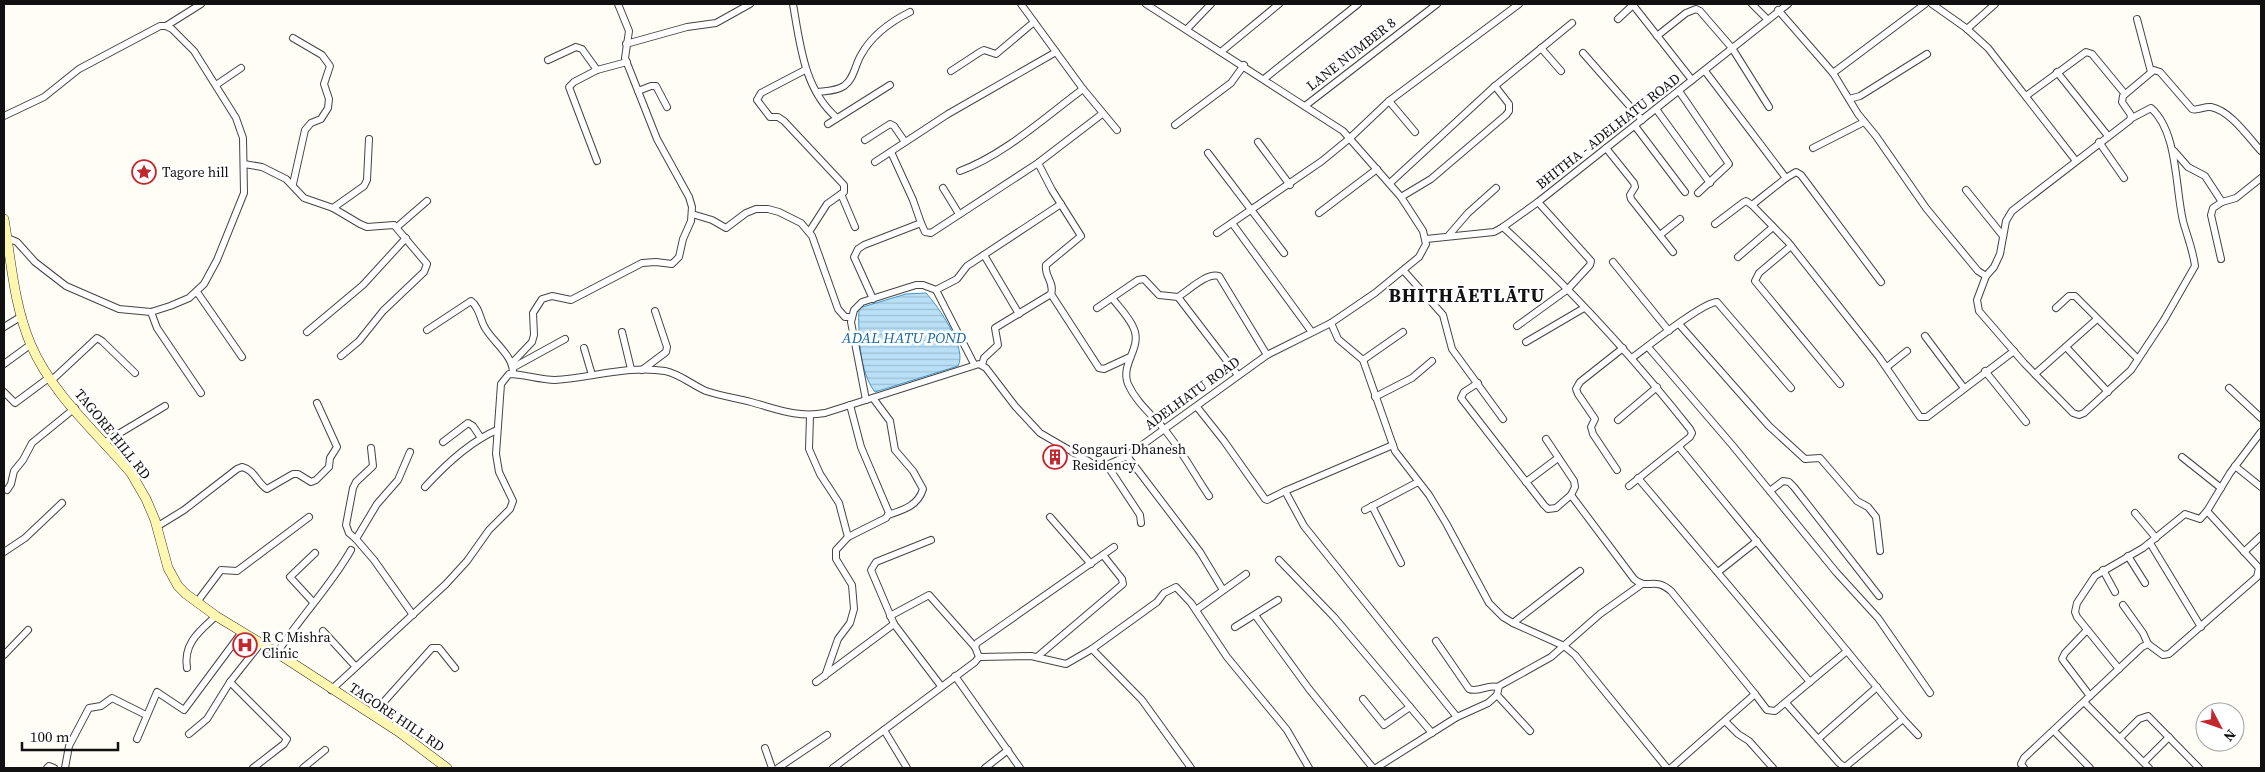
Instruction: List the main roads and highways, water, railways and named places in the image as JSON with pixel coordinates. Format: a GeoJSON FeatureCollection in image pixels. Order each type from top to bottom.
{"type":"FeatureCollection","features":[{"type":"Feature","properties":{"kind":"main road","name":"TAGORE HILL RD"},"geometry":{"type":"LineString","coordinates":[[4,219],[5,237],[30,345],[51,379],[105,442],[140,487],[158,526],[172,577],[178,586],[216,616],[372,715],[447,768]]}},
{"type":"Feature","properties":{"kind":"water","name":"ADAL HATU POND"},"geometry":{"type":"Polygon","coordinates":[[[926,293],[944,317],[955,339],[959,349],[960,359],[958,366],[875,392],[870,384],[863,363],[859,340],[859,308],[906,294],[926,293]]]}},
{"type":"Feature","properties":{"kind":"place","name":"Tagore hill"},"geometry":{"type":"Point","coordinates":[144,172]}},
{"type":"Feature","properties":{"kind":"place","name":"Songauri Dhanesh Residency"},"geometry":{"type":"Point","coordinates":[1055,457]}},
{"type":"Feature","properties":{"kind":"place","name":"R C Mishra Clinic"},"geometry":{"type":"Point","coordinates":[245,645]}},
{"type":"Feature","properties":{"kind":"district","name":"BHITHĀETLĀTU"},"geometry":{"type":"Point","coordinates":[1467,295]}}]}
